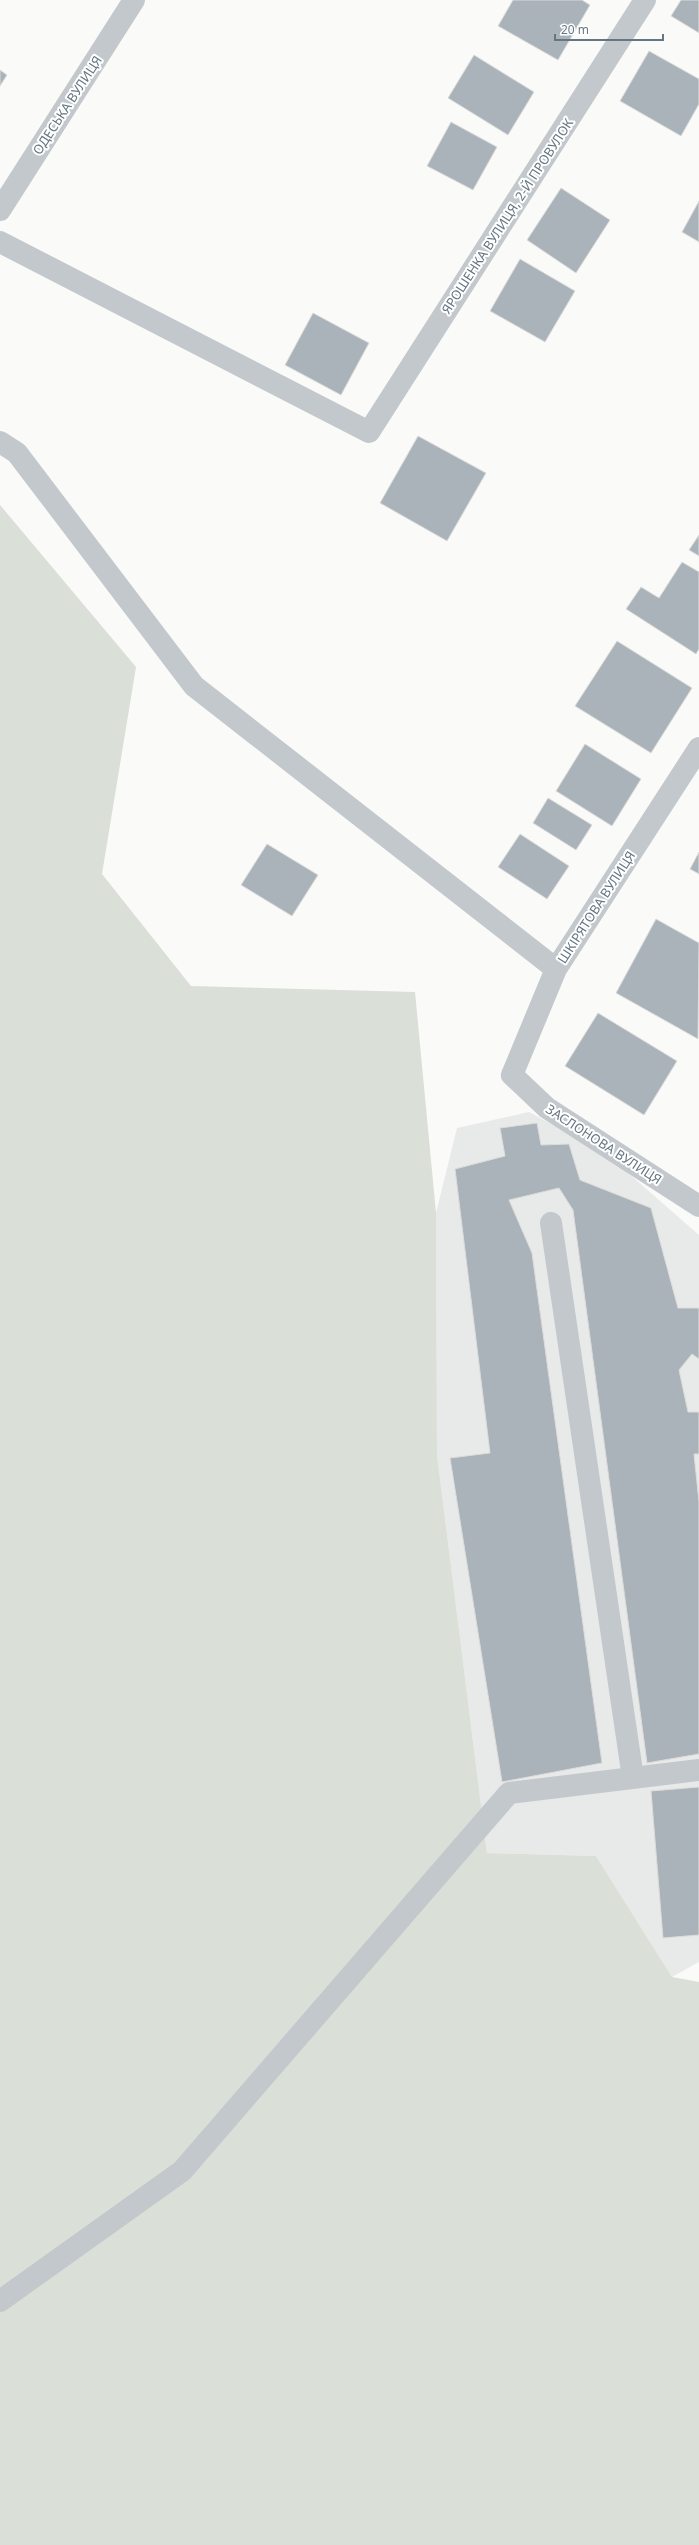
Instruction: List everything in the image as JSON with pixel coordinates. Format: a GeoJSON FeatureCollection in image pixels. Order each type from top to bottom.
{"type":"FeatureCollection","features":[{"type":"Feature","properties":{"kind":"street","name":"ОДЕСЬКА ВУЛИЦЯ"},"geometry":{"type":"LineString","coordinates":[[0,210],[134,0]]}},
{"type":"Feature","properties":{"kind":"street","name":"ЯРОШЕНКА ВУЛИЦЯ, 2-Й ПРОВУЛОК"},"geometry":{"type":"LineString","coordinates":[[0,242],[369,432],[645,0]]}},
{"type":"Feature","properties":{"kind":"street"},"geometry":{"type":"LineString","coordinates":[[0,442],[17,453],[194,686],[556,969]]}},
{"type":"Feature","properties":{"kind":"street","name":"ШКІРЯТОВА ВУЛИЦЯ"},"geometry":{"type":"LineString","coordinates":[[512,1075],[556,969],[699,748]]}},
{"type":"Feature","properties":{"kind":"street","name":"ЗАСЛОНОВА ВУЛИЦЯ"},"geometry":{"type":"LineString","coordinates":[[512,1075],[547,1108],[699,1206]]}},
{"type":"Feature","properties":{"kind":"street"},"geometry":{"type":"LineString","coordinates":[[551,1223],[633,1778]]}},
{"type":"Feature","properties":{"kind":"street"},"geometry":{"type":"LineString","coordinates":[[0,2301],[182,2171],[509,1794],[699,1770]]}},
{"type":"Feature","properties":{"kind":"shaded area"},"geometry":{"type":"Polygon","coordinates":[[[0,505],[136,667],[102,874],[191,986],[415,992],[436,1213],[437,1455],[487,1853],[596,1856],[672,1977],[699,1982],[699,2545],[0,2545],[0,505]]]}},
{"type":"Feature","properties":{"kind":"shaded area"},"geometry":{"type":"Polygon","coordinates":[[[529,1112],[604,1152],[699,1235],[699,1962],[672,1977],[596,1856],[487,1853],[437,1455],[436,1213],[457,1128],[529,1112]]]}},
{"type":"Feature","properties":{"kind":"building"},"geometry":{"type":"Polygon","coordinates":[[[513,0],[582,0],[590,5],[558,60],[498,26],[513,0]]]}},
{"type":"Feature","properties":{"kind":"building"},"geometry":{"type":"Polygon","coordinates":[[[681,0],[699,0],[699,33],[671,16],[681,0]]]}},
{"type":"Feature","properties":{"kind":"building"},"geometry":{"type":"Polygon","coordinates":[[[649,51],[699,79],[699,104],[681,136],[620,101],[649,51]]]}},
{"type":"Feature","properties":{"kind":"building"},"geometry":{"type":"Polygon","coordinates":[[[474,55],[534,92],[508,135],[448,98],[474,55]]]}},
{"type":"Feature","properties":{"kind":"building"},"geometry":{"type":"Polygon","coordinates":[[[0,70],[7,75],[0,86],[0,70]]]}},
{"type":"Feature","properties":{"kind":"building"},"geometry":{"type":"Polygon","coordinates":[[[451,122],[497,147],[473,190],[427,166],[451,122]]]}},
{"type":"Feature","properties":{"kind":"building"},"geometry":{"type":"Polygon","coordinates":[[[561,188],[610,220],[576,273],[527,240],[561,188]]]}},
{"type":"Feature","properties":{"kind":"building"},"geometry":{"type":"Polygon","coordinates":[[[699,201],[699,242],[682,232],[699,201]]]}},
{"type":"Feature","properties":{"kind":"building"},"geometry":{"type":"Polygon","coordinates":[[[520,259],[575,291],[545,342],[490,311],[520,259]]]}},
{"type":"Feature","properties":{"kind":"building"},"geometry":{"type":"Polygon","coordinates":[[[313,313],[369,343],[341,395],[285,365],[313,313]]]}},
{"type":"Feature","properties":{"kind":"building"},"geometry":{"type":"Polygon","coordinates":[[[418,436],[486,473],[447,541],[380,503],[418,436]]]}},
{"type":"Feature","properties":{"kind":"building"},"geometry":{"type":"Polygon","coordinates":[[[699,535],[699,556],[689,550],[699,535]]]}},
{"type":"Feature","properties":{"kind":"building"},"geometry":{"type":"Polygon","coordinates":[[[682,562],[699,572],[699,649],[696,654],[626,609],[641,587],[659,598],[682,562]]]}},
{"type":"Feature","properties":{"kind":"building"},"geometry":{"type":"Polygon","coordinates":[[[617,641],[692,688],[651,753],[575,706],[617,641]]]}},
{"type":"Feature","properties":{"kind":"building"},"geometry":{"type":"Polygon","coordinates":[[[585,744],[641,779],[612,826],[556,791],[585,744]]]}},
{"type":"Feature","properties":{"kind":"building"},"geometry":{"type":"Polygon","coordinates":[[[548,798],[592,825],[576,850],[533,823],[548,798]]]}},
{"type":"Feature","properties":{"kind":"building"},"geometry":{"type":"Polygon","coordinates":[[[520,834],[569,866],[547,899],[498,867],[520,834]]]}},
{"type":"Feature","properties":{"kind":"building"},"geometry":{"type":"Polygon","coordinates":[[[267,844],[318,875],[292,916],[241,885],[267,844]]]}},
{"type":"Feature","properties":{"kind":"building"},"geometry":{"type":"Polygon","coordinates":[[[699,852],[699,874],[690,869],[699,852]]]}},
{"type":"Feature","properties":{"kind":"building"},"geometry":{"type":"Polygon","coordinates":[[[656,919],[699,943],[698,1039],[616,993],[656,919]]]}},
{"type":"Feature","properties":{"kind":"building"},"geometry":{"type":"Polygon","coordinates":[[[598,1013],[677,1061],[644,1115],[565,1066],[598,1013]]]}},
{"type":"Feature","properties":{"kind":"building"},"geometry":{"type":"Polygon","coordinates":[[[537,1123],[541,1145],[569,1144],[580,1180],[651,1208],[678,1308],[699,1308],[699,1359],[692,1354],[679,1370],[688,1412],[699,1412],[699,1454],[694,1454],[699,1502],[699,1754],[647,1763],[573,1210],[559,1188],[509,1200],[532,1253],[602,1763],[502,1782],[450,1458],[490,1453],[455,1169],[505,1156],[500,1128],[537,1123]]]}},
{"type":"Feature","properties":{"kind":"building"},"geometry":{"type":"Polygon","coordinates":[[[699,1787],[699,1935],[663,1938],[651,1791],[699,1787]]]}}]}
